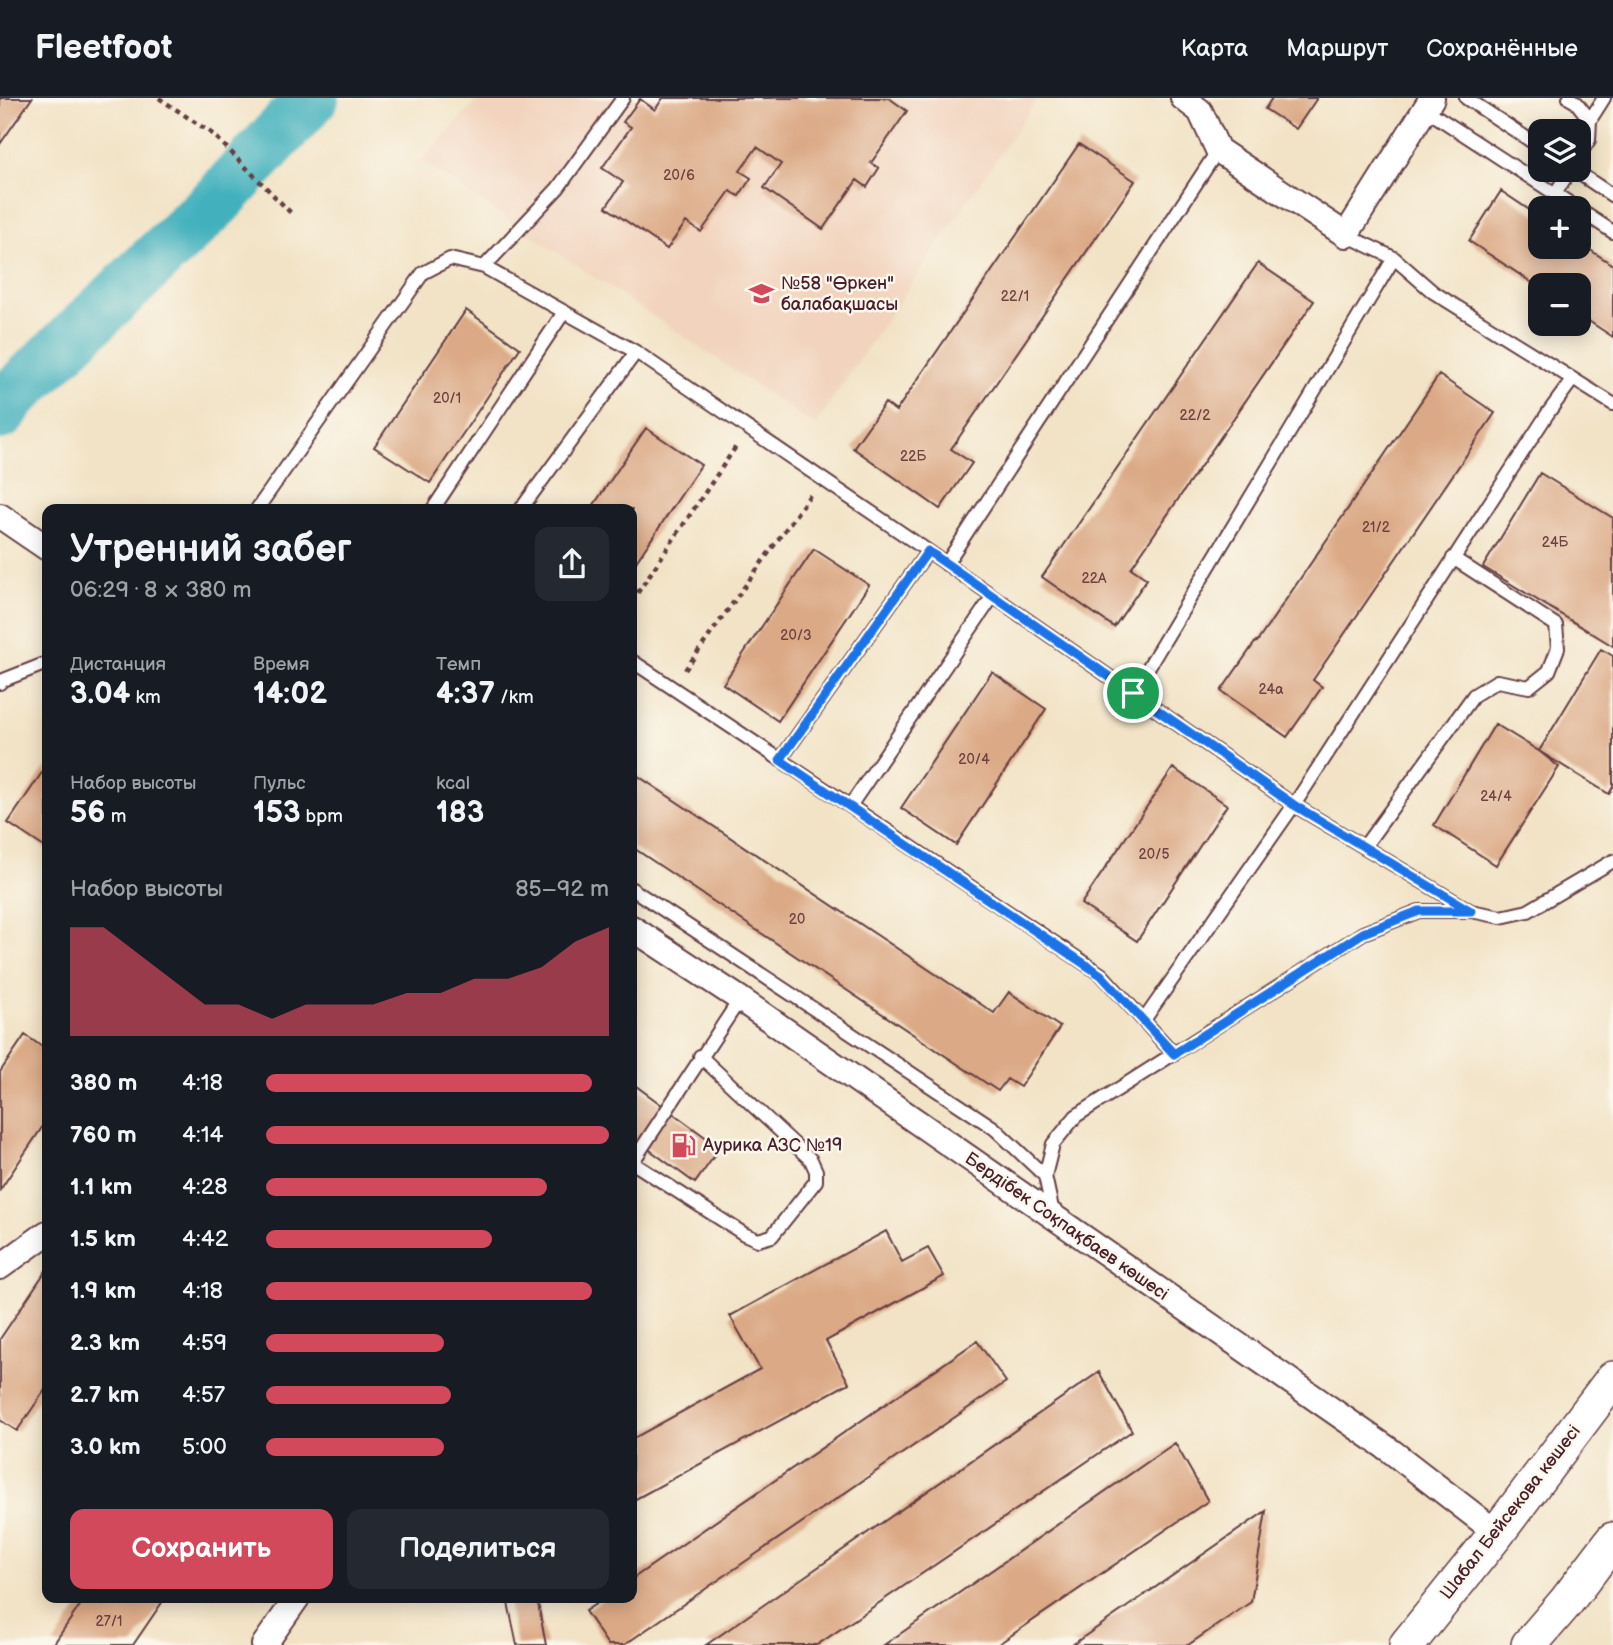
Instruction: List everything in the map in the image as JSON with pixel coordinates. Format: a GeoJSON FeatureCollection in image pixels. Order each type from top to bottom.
{"type":"FeatureCollection","features":[{"type":"Feature","properties":{"kind":"main road","name":"Шабал Бейсекова көшесі"},"geometry":{"type":"LineString","coordinates":[[1407,1645],[1497,1533],[1613,1379]]}},
{"type":"Feature","properties":{"kind":"main road"},"geometry":{"type":"LineString","coordinates":[[1529,1645],[1613,1540]]}},
{"type":"Feature","properties":{"kind":"street"},"geometry":{"type":"LineString","coordinates":[[1198,102],[1218,150],[1346,235],[1429,103]]}},
{"type":"Feature","properties":{"kind":"street"},"geometry":{"type":"LineString","coordinates":[[0,516],[42,544]]}},
{"type":"Feature","properties":{"kind":"street","name":"Бердібек Соқпақбаев көшесі"},"geometry":{"type":"LineString","coordinates":[[637,932],[740,999],[1391,1451],[1497,1533]]}},
{"type":"Feature","properties":{"kind":"street"},"geometry":{"type":"LineString","coordinates":[[0,1267],[42,1237]]}},
{"type":"Feature","properties":{"kind":"street"},"geometry":{"type":"LineString","coordinates":[[264,1645],[294,1603]]}},
{"type":"Feature","properties":{"kind":"lane"},"geometry":{"type":"LineString","coordinates":[[484,267],[558,188],[623,98]]}},
{"type":"Feature","properties":{"kind":"lane"},"geometry":{"type":"LineString","coordinates":[[1466,98],[1528,139]]}},
{"type":"Feature","properties":{"kind":"lane"},"geometry":{"type":"LineString","coordinates":[[1569,98],[1576,102],[1589,119]]}},
{"type":"Feature","properties":{"kind":"lane"},"geometry":{"type":"LineString","coordinates":[[1591,119],[1604,98]]}},
{"type":"Feature","properties":{"kind":"lane"},"geometry":{"type":"LineString","coordinates":[[1429,103],[1558,196]]}},
{"type":"Feature","properties":{"kind":"lane"},"geometry":{"type":"LineString","coordinates":[[946,564],[1218,150]]}},
{"type":"Feature","properties":{"kind":"lane"},"geometry":{"type":"LineString","coordinates":[[1555,194],[1564,182]]}},
{"type":"Feature","properties":{"kind":"lane"},"geometry":{"type":"LineString","coordinates":[[1591,182],[1613,196]]}},
{"type":"Feature","properties":{"kind":"lane"},"geometry":{"type":"LineString","coordinates":[[1591,218],[1613,232]]}},
{"type":"Feature","properties":{"kind":"lane"},"geometry":{"type":"LineString","coordinates":[[1346,235],[1394,258],[1433,292],[1613,404]]}},
{"type":"Feature","properties":{"kind":"lane"},"geometry":{"type":"LineString","coordinates":[[1133,693],[1394,258]]}},
{"type":"Feature","properties":{"kind":"lane"},"geometry":{"type":"LineString","coordinates":[[261,504],[423,273],[450,259],[484,267],[636,352],[1294,805],[1471,911]]}},
{"type":"Feature","properties":{"kind":"lane"},"geometry":{"type":"LineString","coordinates":[[436,504],[564,312]]}},
{"type":"Feature","properties":{"kind":"lane"},"geometry":{"type":"LineString","coordinates":[[525,504],[636,352]]}},
{"type":"Feature","properties":{"kind":"lane"},"geometry":{"type":"LineString","coordinates":[[1144,1020],[1294,805],[1453,558],[1573,379]]}},
{"type":"Feature","properties":{"kind":"lane"},"geometry":{"type":"LineString","coordinates":[[780,760],[928,551]]}},
{"type":"Feature","properties":{"kind":"lane"},"geometry":{"type":"LineString","coordinates":[[1364,847],[1474,695],[1497,681],[1529,687],[1549,671],[1558,648],[1556,625],[1453,558]]}},
{"type":"Feature","properties":{"kind":"lane"},"geometry":{"type":"LineString","coordinates":[[850,806],[993,596]]}},
{"type":"Feature","properties":{"kind":"lane"},"geometry":{"type":"LineString","coordinates":[[637,664],[1101,975],[1174,1054]]}},
{"type":"Feature","properties":{"kind":"lane"},"geometry":{"type":"LineString","coordinates":[[0,683],[42,665]]}},
{"type":"Feature","properties":{"kind":"lane"},"geometry":{"type":"LineString","coordinates":[[1053,1216],[1045,1176],[1053,1144],[1076,1116],[1363,933],[1419,911],[1471,911],[1501,917],[1528,911],[1613,861]]}},
{"type":"Feature","properties":{"kind":"lane"},"geometry":{"type":"LineString","coordinates":[[637,893],[994,1128],[1045,1176]]}},
{"type":"Feature","properties":{"kind":"lane"},"geometry":{"type":"LineString","coordinates":[[637,1155],[740,999]]}},
{"type":"Feature","properties":{"kind":"lane"},"geometry":{"type":"LineString","coordinates":[[637,1166],[744,1234],[758,1240],[772,1236],[816,1181],[816,1171],[811,1160],[700,1056]]}},
{"type":"Feature","properties":{"kind":"path"},"geometry":{"type":"LineString","coordinates":[[159,98],[214,135],[293,215]]}},
{"type":"Feature","properties":{"kind":"path"},"geometry":{"type":"LineString","coordinates":[[637,594],[748,428]]}},
{"type":"Feature","properties":{"kind":"path"},"geometry":{"type":"LineString","coordinates":[[672,688],[822,479]]}},
{"type":"Feature","properties":{"kind":"shaded area","name":"№58 \"Өркен\" балабақшасы"},"geometry":{"type":"Polygon","coordinates":[[[479,98],[1038,98],[815,425],[421,161],[479,98]]]}},
{"type":"Feature","properties":{"kind":"building"},"geometry":{"type":"Polygon","coordinates":[[[0,98],[32,98],[0,144],[0,98]]]}},
{"type":"Feature","properties":{"kind":"building"},"geometry":{"type":"Polygon","coordinates":[[[663,98],[889,98],[907,111],[871,163],[879,168],[867,187],[857,180],[823,229],[764,188],[781,164],[757,147],[740,171],[751,178],[739,196],[730,191],[701,232],[686,222],[667,249],[606,207],[623,182],[602,168],[631,127],[623,122],[640,99],[655,110],[663,98]]]}},
{"type":"Feature","properties":{"kind":"building"},"geometry":{"type":"Polygon","coordinates":[[[1272,98],[1317,98],[1296,129],[1265,109],[1272,98]]]}},
{"type":"Feature","properties":{"kind":"building"},"geometry":{"type":"Polygon","coordinates":[[[1079,144],[1135,181],[951,449],[972,463],[940,509],[853,448],[885,403],[896,411],[1079,144]]]}},
{"type":"Feature","properties":{"kind":"building"},"geometry":{"type":"Polygon","coordinates":[[[1501,191],[1528,209],[1528,259],[1591,259],[1591,251],[1613,265],[1613,337],[1591,323],[1591,273],[1528,273],[1528,280],[1469,241],[1501,191]]]}},
{"type":"Feature","properties":{"kind":"building"},"geometry":{"type":"Polygon","coordinates":[[[1258,263],[1314,301],[1131,568],[1147,579],[1114,627],[1042,577],[1258,263]]]}},
{"type":"Feature","properties":{"kind":"building"},"geometry":{"type":"Polygon","coordinates":[[[466,310],[520,348],[430,483],[374,447],[466,310]]]}},
{"type":"Feature","properties":{"kind":"building"},"geometry":{"type":"Polygon","coordinates":[[[1439,375],[1495,413],[1313,680],[1322,687],[1287,737],[1221,691],[1439,375]]]}},
{"type":"Feature","properties":{"kind":"building"},"geometry":{"type":"Polygon","coordinates":[[[646,428],[701,465],[637,561],[637,504],[594,504],[646,428]]]}},
{"type":"Feature","properties":{"kind":"building"},"geometry":{"type":"Polygon","coordinates":[[[1540,473],[1613,518],[1613,646],[1483,567],[1540,473]]]}},
{"type":"Feature","properties":{"kind":"building"},"geometry":{"type":"Polygon","coordinates":[[[814,549],[869,585],[778,721],[723,684],[814,549]]]}},
{"type":"Feature","properties":{"kind":"building"},"geometry":{"type":"Polygon","coordinates":[[[1601,649],[1613,656],[1613,787],[1609,794],[1539,751],[1601,649]]]}},
{"type":"Feature","properties":{"kind":"building"},"geometry":{"type":"Polygon","coordinates":[[[992,672],[1046,709],[956,845],[901,808],[992,672]]]}},
{"type":"Feature","properties":{"kind":"building"},"geometry":{"type":"Polygon","coordinates":[[[1495,724],[1539,751],[1559,767],[1496,865],[1434,825],[1495,724]]]}},
{"type":"Feature","properties":{"kind":"building"},"geometry":{"type":"Polygon","coordinates":[[[1173,768],[1227,805],[1137,941],[1081,904],[1173,768]]]}},
{"type":"Feature","properties":{"kind":"building"},"geometry":{"type":"Polygon","coordinates":[[[42,772],[42,846],[8,823],[42,772]]]}},
{"type":"Feature","properties":{"kind":"building"},"geometry":{"type":"Polygon","coordinates":[[[637,775],[994,1013],[1009,992],[1060,1027],[1020,1087],[1007,1079],[998,1091],[637,850],[637,775]]]}},
{"type":"Feature","properties":{"kind":"building"},"geometry":{"type":"Polygon","coordinates":[[[25,1035],[42,1047],[42,1127],[0,1190],[0,1072],[25,1035]]]}},
{"type":"Feature","properties":{"kind":"building"},"geometry":{"type":"Polygon","coordinates":[[[637,1087],[720,1148],[695,1183],[637,1141],[637,1087]]]}},
{"type":"Feature","properties":{"kind":"building"},"geometry":{"type":"Polygon","coordinates":[[[886,1231],[902,1262],[928,1248],[944,1276],[826,1341],[849,1383],[637,1498],[637,1436],[760,1369],[730,1316],[886,1231]]]}},
{"type":"Feature","properties":{"kind":"building"},"geometry":{"type":"Polygon","coordinates":[[[42,1276],[42,1394],[17,1431],[0,1420],[0,1339],[42,1276]]]}},
{"type":"Feature","properties":{"kind":"building"},"geometry":{"type":"Polygon","coordinates":[[[977,1341],[1006,1382],[624,1645],[608,1645],[585,1611],[597,1603],[637,1603],[637,1576],[977,1341]]]}},
{"type":"Feature","properties":{"kind":"building"},"geometry":{"type":"Polygon","coordinates":[[[1099,1372],[1132,1431],[817,1645],[706,1645],[1099,1372]]]}},
{"type":"Feature","properties":{"kind":"building"},"geometry":{"type":"Polygon","coordinates":[[[1175,1443],[1208,1501],[997,1645],[884,1645],[1175,1443]]]}},
{"type":"Feature","properties":{"kind":"building"},"geometry":{"type":"Polygon","coordinates":[[[1266,1511],[1251,1602],[1188,1645],[1072,1645],[1266,1511]]]}},
{"type":"Feature","properties":{"kind":"building"},"geometry":{"type":"Polygon","coordinates":[[[82,1603],[162,1603],[133,1645],[53,1645],[82,1603]]]}},
{"type":"Feature","properties":{"kind":"building"},"geometry":{"type":"Polygon","coordinates":[[[508,1603],[538,1603],[546,1645],[517,1645],[508,1603]]]}},
{"type":"Feature","properties":{"kind":"waterway"},"geometry":{"type":"LineString","coordinates":[[0,413],[12,396],[216,202],[312,98]]}},
{"type":"Feature","properties":{"kind":"place","name":"№58 \"Өркен\" балабақшасы"},"geometry":{"type":"Point","coordinates":[761,293]}},
{"type":"Feature","properties":{"kind":"place","name":"Аурика АЗС №19"},"geometry":{"type":"Point","coordinates":[683,1145]}},
{"type":"Feature","properties":{"kind":"route"},"geometry":{"type":"LineString","coordinates":[[928,551],[1133,693],[1294,805],[1471,911],[1419,911],[1363,933],[1174,1054],[1101,975],[780,760],[928,551]]}}]}
